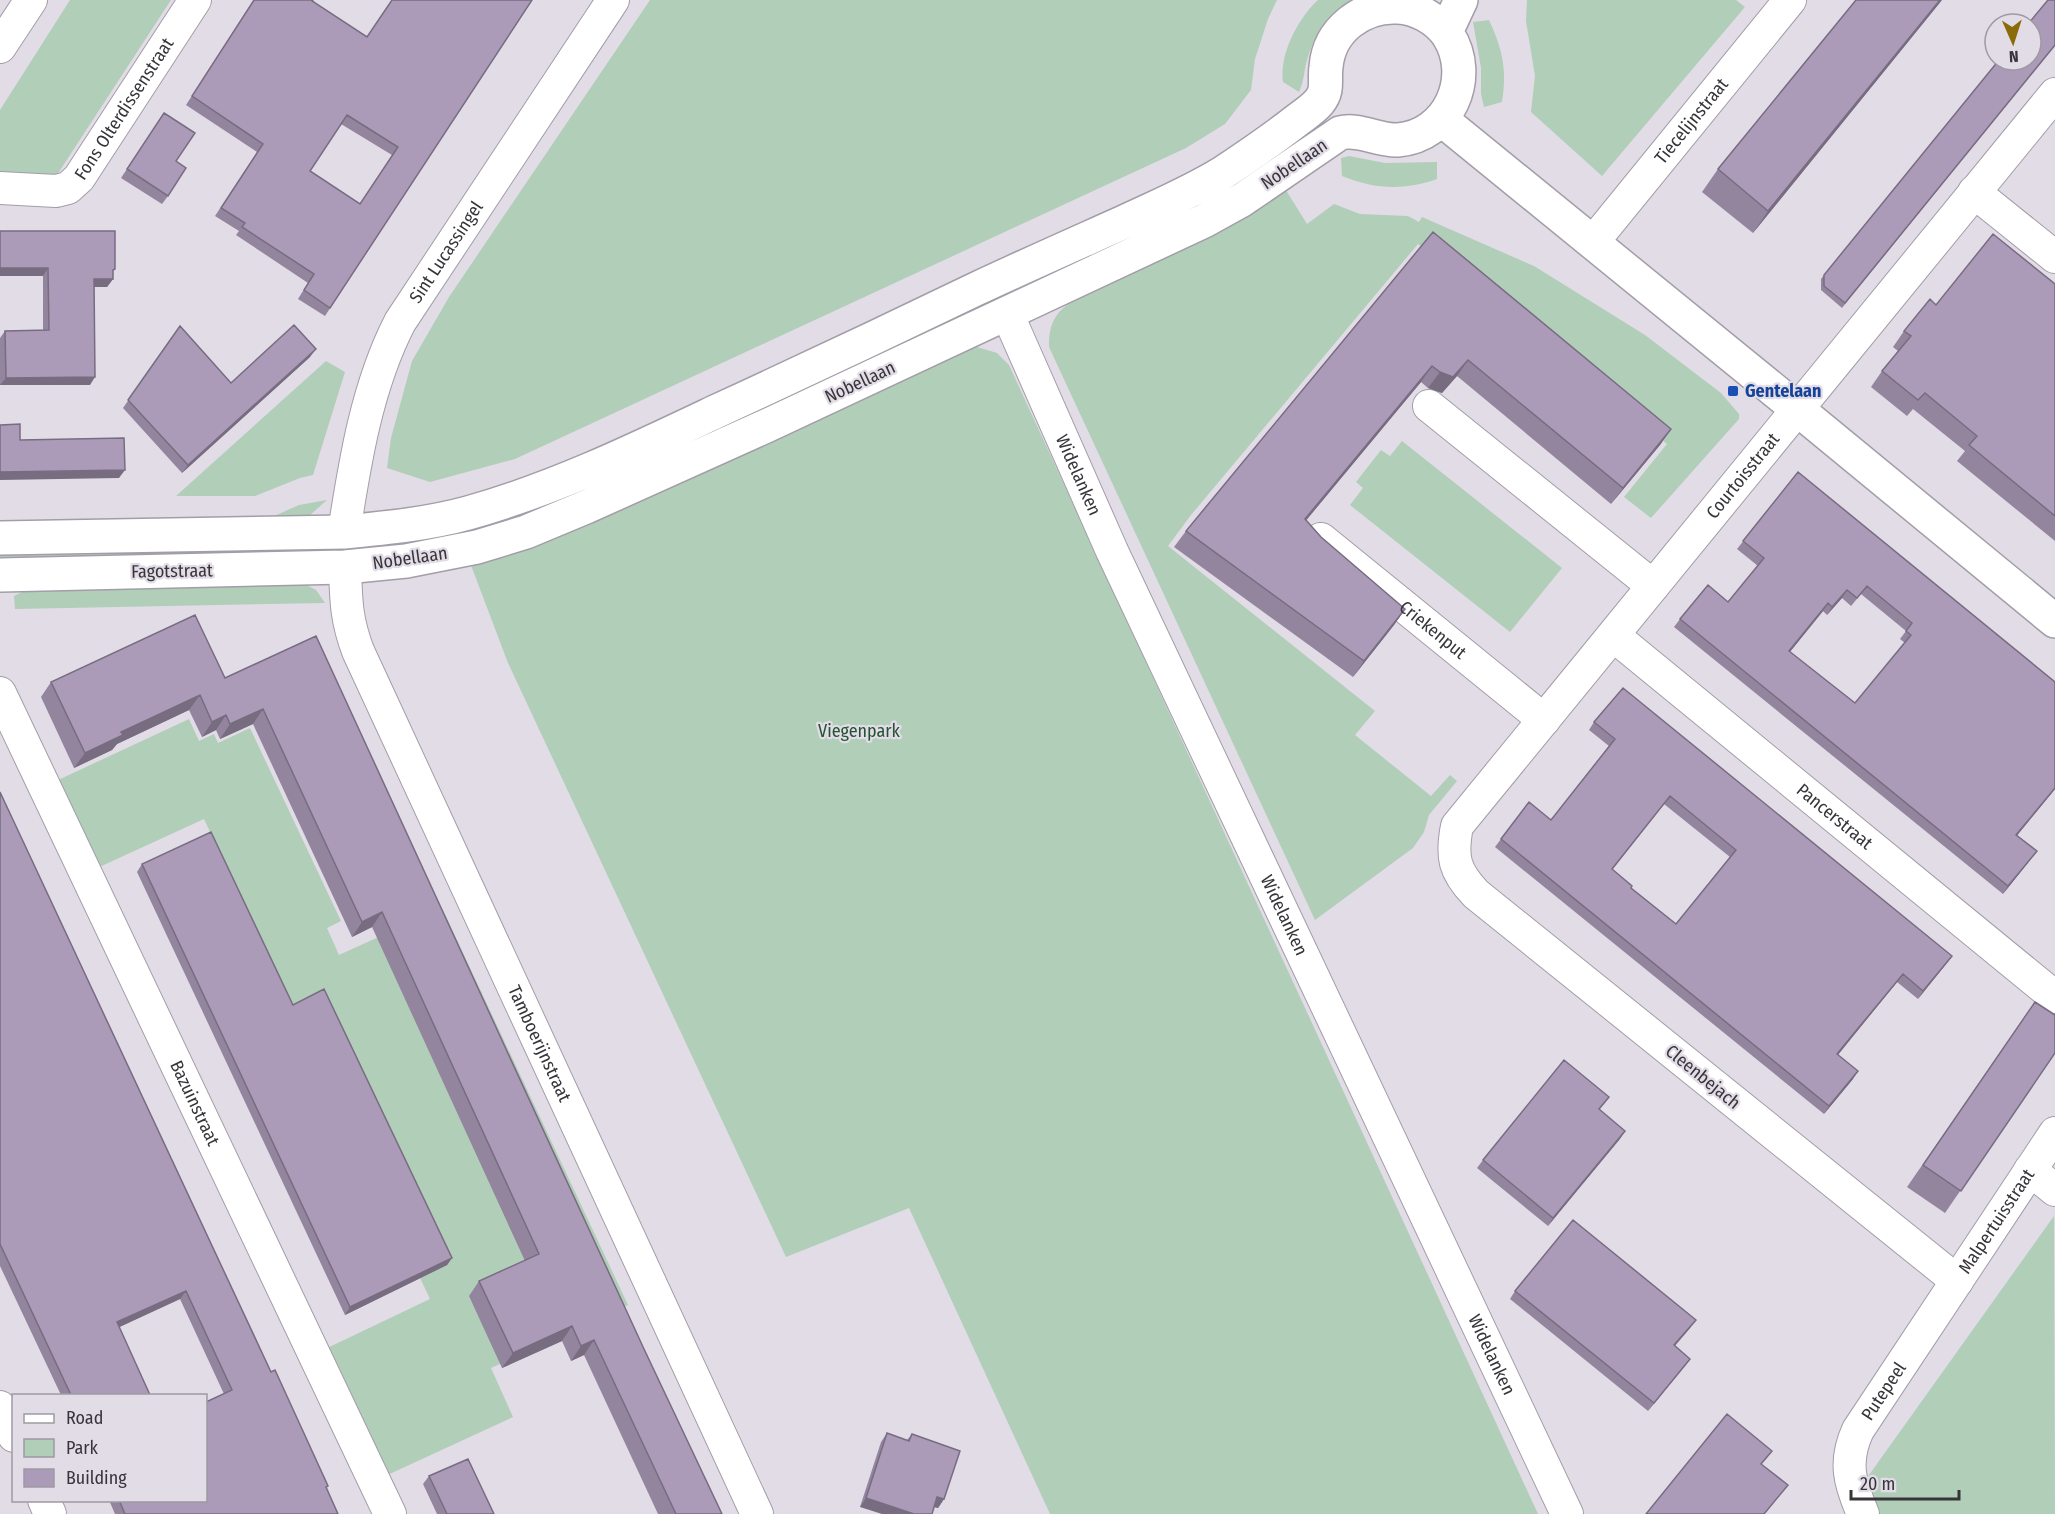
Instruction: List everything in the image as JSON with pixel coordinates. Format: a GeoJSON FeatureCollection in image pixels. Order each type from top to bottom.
{"type":"FeatureCollection","features":[{"type":"Feature","properties":{"kind":"main road"},"geometry":{"type":"LineString","coordinates":[[1446,32],[1461,0]]}},
{"type":"Feature","properties":{"kind":"main road","name":"Nobellaan"},"geometry":{"type":"LineString","coordinates":[[344,532],[400,527],[465,514],[571,477],[660,438],[993,281],[1189,192],[1225,171],[1316,105],[1327,85],[1330,48],[1348,23],[1365,12],[1406,4]]}},
{"type":"Feature","properties":{"kind":"main road"},"geometry":{"type":"LineString","coordinates":[[1406,4],[1432,19],[1446,32],[1456,53],[1460,74],[1456,95],[1441,120],[2055,621]]}},
{"type":"Feature","properties":{"kind":"main road","name":"Nobellaan"},"geometry":{"type":"LineString","coordinates":[[345,567],[406,561],[477,547],[526,532],[766,426],[1204,221],[1242,200],[1340,133],[1350,131],[1380,139],[1406,139],[1431,128],[1441,120]]}},
{"type":"Feature","properties":{"kind":"main road","name":"Fagotstraat"},"geometry":{"type":"LineString","coordinates":[[0,538],[344,532]]}},
{"type":"Feature","properties":{"kind":"main road","name":"Fagotstraat"},"geometry":{"type":"LineString","coordinates":[[0,575],[345,567]]}},
{"type":"Feature","properties":{"kind":"street"},"geometry":{"type":"LineString","coordinates":[[0,47],[31,0]]}},
{"type":"Feature","properties":{"kind":"street","name":"Fons Olterdissenstraat"},"geometry":{"type":"LineString","coordinates":[[0,188],[56,192],[68,188],[79,178],[195,0]]}},
{"type":"Feature","properties":{"kind":"street","name":"Sint Lucassingel"},"geometry":{"type":"LineString","coordinates":[[344,532],[361,440],[383,357],[396,330],[613,0]]}},
{"type":"Feature","properties":{"kind":"street","name":"Tiecelijnstraat"},"geometry":{"type":"LineString","coordinates":[[1593,243],[1790,0]]}},
{"type":"Feature","properties":{"kind":"street","name":"Courtoisstraat"},"geometry":{"type":"LineString","coordinates":[[1456,866],[1454,843],[1457,826],[1614,636],[1796,408],[2055,94]]}},
{"type":"Feature","properties":{"kind":"street"},"geometry":{"type":"LineString","coordinates":[[1974,192],[2055,257]]}},
{"type":"Feature","properties":{"kind":"street","name":"Widelanken"},"geometry":{"type":"LineString","coordinates":[[1007,313],[1112,551],[1567,1514]]}},
{"type":"Feature","properties":{"kind":"street"},"geometry":{"type":"LineString","coordinates":[[1429,406],[1653,586]]}},
{"type":"Feature","properties":{"kind":"street","name":"Criekenput"},"geometry":{"type":"LineString","coordinates":[[1321,538],[1544,720]]}},
{"type":"Feature","properties":{"kind":"street","name":"Tamboerijnstraat"},"geometry":{"type":"LineString","coordinates":[[345,567],[346,611],[358,651],[757,1514]]}},
{"type":"Feature","properties":{"kind":"street","name":"Pancerstraat"},"geometry":{"type":"LineString","coordinates":[[1614,636],[2055,997]]}},
{"type":"Feature","properties":{"kind":"street","name":"Bazuinstraat"},"geometry":{"type":"LineString","coordinates":[[0,693],[390,1514]]}},
{"type":"Feature","properties":{"kind":"street","name":"Cleenbejach"},"geometry":{"type":"LineString","coordinates":[[1456,866],[1464,882],[1476,894],[1957,1281]]}},
{"type":"Feature","properties":{"kind":"street","name":"Malpertuisstraat"},"geometry":{"type":"LineString","coordinates":[[1957,1281],[2055,1133]]}},
{"type":"Feature","properties":{"kind":"street"},"geometry":{"type":"LineString","coordinates":[[2030,1170],[2055,1190]]}},
{"type":"Feature","properties":{"kind":"street","name":"Putepeel"},"geometry":{"type":"LineString","coordinates":[[1863,1514],[1849,1472],[1854,1438],[1957,1281]]}},
{"type":"Feature","properties":{"kind":"street"},"geometry":{"type":"LineString","coordinates":[[0,1407],[12,1432]]}},
{"type":"Feature","properties":{"kind":"green space"},"geometry":{"type":"Polygon","coordinates":[[[70,0],[171,0],[55,178],[0,175],[0,110],[70,0]]]}},
{"type":"Feature","properties":{"kind":"green space"},"geometry":{"type":"Polygon","coordinates":[[[650,0],[1277,0],[1255,59],[1251,90],[1225,124],[1186,148],[515,459],[430,482],[387,468],[391,438],[412,361],[449,297],[650,0]]]}},
{"type":"Feature","properties":{"kind":"green space"},"geometry":{"type":"Polygon","coordinates":[[[1318,0],[1352,0],[1336,11],[1318,33],[1310,50],[1299,92],[1283,82],[1284,60],[1297,27],[1318,0]]]}},
{"type":"Feature","properties":{"kind":"green space"},"geometry":{"type":"Polygon","coordinates":[[[1527,0],[1736,0],[1745,7],[1602,176],[1531,112],[1535,76],[1526,21],[1527,0]]]}},
{"type":"Feature","properties":{"kind":"green space"},"geometry":{"type":"Polygon","coordinates":[[[1489,20],[1503,60],[1503,91],[1502,102],[1484,107],[1481,94],[1481,68],[1473,22],[1489,20]]]}},
{"type":"Feature","properties":{"kind":"green space"},"geometry":{"type":"Polygon","coordinates":[[[1349,156],[1385,163],[1437,162],[1437,179],[1400,187],[1366,184],[1342,176],[1341,158],[1349,156]]]}},
{"type":"Feature","properties":{"kind":"green space"},"geometry":{"type":"Polygon","coordinates":[[[1284,187],[1307,224],[1334,204],[1360,214],[1408,216],[1419,222],[1422,217],[1534,266],[1645,335],[1721,393],[1739,414],[1739,419],[1651,518],[1624,497],[1667,444],[1418,244],[1191,515],[1168,546],[1375,711],[1355,735],[1431,796],[1450,775],[1457,781],[1429,815],[1424,832],[1413,848],[1315,920],[1049,347],[1052,324],[1056,316],[1069,303],[1284,187]]]}},
{"type":"Feature","properties":{"kind":"green space","name":"Viegenpark"},"geometry":{"type":"Polygon","coordinates":[[[974,346],[997,353],[1009,365],[1538,1514],[1050,1514],[909,1208],[786,1257],[508,663],[469,560],[974,346]]]}},
{"type":"Feature","properties":{"kind":"green space"},"geometry":{"type":"Polygon","coordinates":[[[326,361],[345,372],[313,475],[255,496],[176,496],[326,361]]]}},
{"type":"Feature","properties":{"kind":"green space"},"geometry":{"type":"Polygon","coordinates":[[[1402,441],[1562,568],[1510,632],[1350,505],[1363,488],[1356,482],[1381,450],[1390,456],[1402,441]]]}},
{"type":"Feature","properties":{"kind":"green space"},"geometry":{"type":"Polygon","coordinates":[[[327,500],[309,516],[272,517],[299,505],[327,500]]]}},
{"type":"Feature","properties":{"kind":"green space"},"geometry":{"type":"Polygon","coordinates":[[[328,543],[329,559],[0,566],[0,550],[328,543]]]}},
{"type":"Feature","properties":{"kind":"green space"},"geometry":{"type":"Polygon","coordinates":[[[303,583],[316,590],[325,603],[15,609],[14,596],[36,585],[303,583]]]}},
{"type":"Feature","properties":{"kind":"green space"},"geometry":{"type":"Polygon","coordinates":[[[189,719],[199,741],[214,734],[218,743],[250,728],[341,921],[327,928],[339,955],[442,908],[628,1305],[491,1368],[513,1417],[383,1477],[323,1350],[430,1299],[204,819],[82,875],[41,788],[189,719]]]}},
{"type":"Feature","properties":{"kind":"green space"},"geometry":{"type":"Polygon","coordinates":[[[2054,1216],[2055,1514],[1879,1514],[1864,1482],[2054,1216]]]}},
{"type":"Feature","properties":{"kind":"building"},"geometry":{"type":"Polygon","coordinates":[[[254,0],[313,0],[367,37],[392,0],[532,0],[330,308],[304,290],[314,274],[242,227],[245,223],[221,208],[263,144],[192,96],[254,0]],[[347,115],[310,171],[360,204],[398,147],[347,115]]]}},
{"type":"Feature","properties":{"kind":"building"},"geometry":{"type":"Polygon","coordinates":[[[1856,0],[1940,0],[1768,211],[1718,169],[1856,0]]]}},
{"type":"Feature","properties":{"kind":"building"},"geometry":{"type":"Polygon","coordinates":[[[2048,0],[2055,0],[2055,45],[2043,60],[2043,12],[2038,12],[2048,0]]]}},
{"type":"Feature","properties":{"kind":"building"},"geometry":{"type":"Polygon","coordinates":[[[1989,72],[2033,72],[1845,303],[1824,286],[1824,275],[1989,72]]]}},
{"type":"Feature","properties":{"kind":"building"},"geometry":{"type":"Polygon","coordinates":[[[164,113],[195,133],[176,161],[186,168],[168,196],[127,169],[164,113]]]}},
{"type":"Feature","properties":{"kind":"building"},"geometry":{"type":"Polygon","coordinates":[[[0,231],[115,231],[113,279],[94,279],[95,377],[6,378],[5,331],[49,330],[48,268],[0,268],[0,231]]]}},
{"type":"Feature","properties":{"kind":"building"},"geometry":{"type":"Polygon","coordinates":[[[1433,232],[1671,429],[1623,488],[1468,360],[1453,377],[1432,366],[1305,519],[1321,537],[1405,609],[1364,661],[1186,531],[1433,232]]]}},
{"type":"Feature","properties":{"kind":"building"},"geometry":{"type":"Polygon","coordinates":[[[1993,234],[2055,284],[2055,516],[1969,445],[1977,436],[1925,393],[1918,400],[1882,371],[1911,336],[1904,331],[1930,299],[1936,305],[1993,234]]]}},
{"type":"Feature","properties":{"kind":"building"},"geometry":{"type":"Polygon","coordinates":[[[294,325],[316,349],[188,465],[128,400],[180,326],[231,383],[294,325]]]}},
{"type":"Feature","properties":{"kind":"building"},"geometry":{"type":"Polygon","coordinates":[[[20,424],[20,440],[124,438],[125,470],[0,472],[0,425],[20,424]]]}},
{"type":"Feature","properties":{"kind":"building"},"geometry":{"type":"Polygon","coordinates":[[[1798,472],[2055,682],[2055,788],[2016,835],[2037,851],[2008,886],[1680,619],[1708,585],[1728,602],[1764,558],[1743,541],[1798,472]],[[1867,586],[1857,598],[1847,590],[1832,607],[1828,603],[1789,651],[1855,703],[1911,635],[1906,631],[1912,623],[1867,586]]]}},
{"type":"Feature","properties":{"kind":"building"},"geometry":{"type":"Polygon","coordinates":[[[195,615],[225,678],[316,636],[722,1514],[676,1514],[594,1340],[581,1346],[572,1326],[513,1353],[479,1281],[539,1254],[382,912],[362,922],[263,709],[230,724],[226,715],[212,722],[200,695],[121,732],[123,735],[85,753],[51,682],[195,615]]]}},
{"type":"Feature","properties":{"kind":"building"},"geometry":{"type":"Polygon","coordinates":[[[1623,688],[1952,956],[1923,991],[1903,974],[1855,1032],[1837,1054],[1858,1071],[1829,1106],[1501,839],[1529,802],[1551,820],[1615,739],[1594,722],[1623,688]],[[1670,796],[1612,869],[1632,886],[1631,888],[1676,924],[1736,850],[1670,796]]]}},
{"type":"Feature","properties":{"kind":"building"},"geometry":{"type":"Polygon","coordinates":[[[0,792],[271,1372],[275,1370],[328,1486],[326,1487],[338,1514],[125,1514],[120,1502],[207,1502],[207,1402],[232,1390],[186,1291],[117,1322],[150,1394],[71,1394],[0,1244],[0,792]]]}},
{"type":"Feature","properties":{"kind":"building"},"geometry":{"type":"Polygon","coordinates":[[[211,832],[293,1005],[324,989],[452,1258],[350,1307],[142,864],[211,832]]]}},
{"type":"Feature","properties":{"kind":"building"},"geometry":{"type":"Polygon","coordinates":[[[2035,1002],[2055,1015],[2055,1053],[1961,1191],[1923,1165],[2035,1002]]]}},
{"type":"Feature","properties":{"kind":"building"},"geometry":{"type":"Polygon","coordinates":[[[1564,1060],[1609,1097],[1599,1109],[1625,1131],[1553,1218],[1483,1160],[1564,1060]]]}},
{"type":"Feature","properties":{"kind":"building"},"geometry":{"type":"Polygon","coordinates":[[[1573,1220],[1696,1320],[1674,1345],[1690,1359],[1654,1403],[1515,1291],[1573,1220]]]}},
{"type":"Feature","properties":{"kind":"building"},"geometry":{"type":"Polygon","coordinates":[[[1727,1414],[1772,1451],[1761,1464],[1788,1485],[1764,1514],[1646,1514],[1727,1414]]]}},
{"type":"Feature","properties":{"kind":"building"},"geometry":{"type":"Polygon","coordinates":[[[887,1433],[909,1441],[912,1434],[960,1451],[944,1499],[937,1497],[932,1514],[914,1514],[866,1498],[887,1433]]]}},
{"type":"Feature","properties":{"kind":"building"},"geometry":{"type":"Polygon","coordinates":[[[468,1459],[494,1514],[447,1514],[429,1476],[468,1459]]]}},
{"type":"Feature","properties":{"kind":"place","name":"Gentelaan"},"geometry":{"type":"Point","coordinates":[1733,391]}}]}
